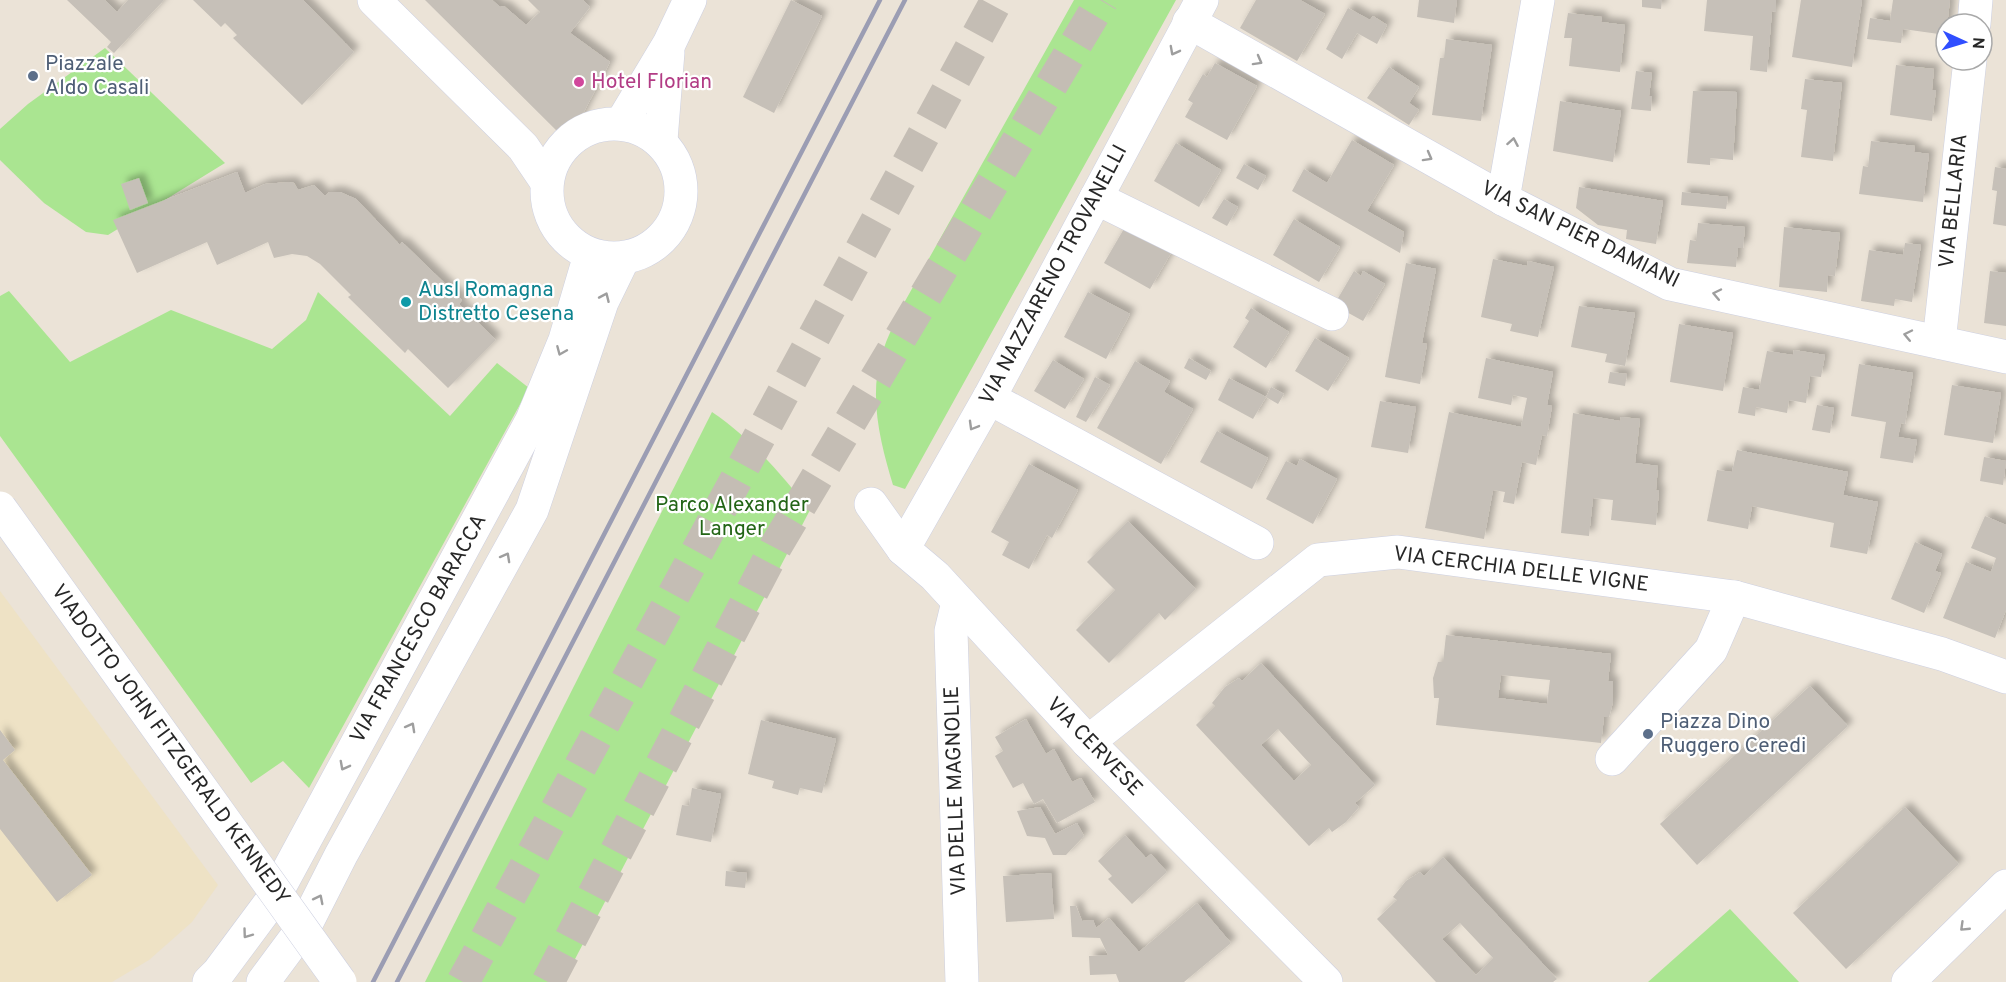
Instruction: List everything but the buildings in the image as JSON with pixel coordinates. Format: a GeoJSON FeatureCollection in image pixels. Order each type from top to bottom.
{"type":"FeatureCollection","features":[{"type":"Feature","properties":{"kind":"street"},"geometry":{"type":"LineString","coordinates":[[374,0],[523,147],[546,181]]}},
{"type":"Feature","properties":{"kind":"street"},"geometry":{"type":"LineString","coordinates":[[621,124],[669,44],[690,0]]}},
{"type":"Feature","properties":{"kind":"street"},"geometry":{"type":"LineString","coordinates":[[1503,199],[1538,0]]}},
{"type":"Feature","properties":{"kind":"street","name":"VIA SAN PIER DAMIANI"},"geometry":{"type":"LineString","coordinates":[[1196,11],[1503,199],[1670,284],[2006,357]]}},
{"type":"Feature","properties":{"kind":"street","name":"VIA NAZZARENO TROVANELLI"},"geometry":{"type":"LineString","coordinates":[[903,549],[989,398],[1196,11]]}},
{"type":"Feature","properties":{"kind":"street"},"geometry":{"type":"LineString","coordinates":[[661,140],[669,44]]}},
{"type":"Feature","properties":{"kind":"street","name":"VIA BELLARIA"},"geometry":{"type":"LineString","coordinates":[[1939,342],[1969,72]]}},
{"type":"Feature","properties":{"kind":"street"},"geometry":{"type":"LineString","coordinates":[[607,124],[621,124],[642,129],[661,140],[678,170],[681,191],[677,214],[672,226],[657,244],[645,252],[623,259],[590,255],[562,235],[547,205],[546,181],[561,149],[584,130],[607,124]]}},
{"type":"Feature","properties":{"kind":"street"},"geometry":{"type":"LineString","coordinates":[[523,147],[561,149]]}},
{"type":"Feature","properties":{"kind":"street"},"geometry":{"type":"LineString","coordinates":[[1096,198],[1332,314]]}},
{"type":"Feature","properties":{"kind":"street","name":"VIA FRANCESCO BARACCA"},"geometry":{"type":"LineString","coordinates":[[208,982],[218,973],[273,899],[401,659],[493,495],[532,420],[565,340],[590,255]]}},
{"type":"Feature","properties":{"kind":"street","name":"VIA FRANCESCO BARACCA"},"geometry":{"type":"LineString","coordinates":[[263,982],[306,924],[346,844],[532,510],[602,302],[623,259]]}},
{"type":"Feature","properties":{"kind":"street"},"geometry":{"type":"LineString","coordinates":[[989,398],[1257,543]]}},
{"type":"Feature","properties":{"kind":"street","name":"VIA CERVESE"},"geometry":{"type":"LineString","coordinates":[[871,504],[903,549],[935,576],[1088,742],[1326,982]]}},
{"type":"Feature","properties":{"kind":"street","name":"VIADOTTO JOHN FITZGERALD KENNEDY"},"geometry":{"type":"LineString","coordinates":[[0,508],[340,982]]}},
{"type":"Feature","properties":{"kind":"street","name":"VIA CERCHIA DELLE VIGNE"},"geometry":{"type":"LineString","coordinates":[[1088,742],[1318,560],[1398,552],[1734,597],[1942,654],[2006,677]]}},
{"type":"Feature","properties":{"kind":"street"},"geometry":{"type":"LineString","coordinates":[[1612,759],[1711,650],[1734,597]]}},
{"type":"Feature","properties":{"kind":"street","name":"VIA DELLE MAGNOLIE"},"geometry":{"type":"LineString","coordinates":[[958,602],[951,631],[962,982]]}},
{"type":"Feature","properties":{"kind":"street"},"geometry":{"type":"LineString","coordinates":[[1908,982],[2006,886]]}},
{"type":"Feature","properties":{"kind":"shaded area"},"geometry":{"type":"Polygon","coordinates":[[[0,591],[218,885],[192,922],[149,960],[112,982],[0,982],[0,591]]]}},
{"type":"Feature","properties":{"kind":"green space"},"geometry":{"type":"Polygon","coordinates":[[[1074,0],[1176,0],[905,489],[893,485],[884,454],[876,403],[878,370],[886,341],[904,303],[1074,0]]]}},
{"type":"Feature","properties":{"kind":"green space"},"geometry":{"type":"Polygon","coordinates":[[[105,48],[225,163],[108,235],[86,232],[44,203],[0,160],[0,129],[28,104],[105,48]]]}},
{"type":"Feature","properties":{"kind":"green space"},"geometry":{"type":"Polygon","coordinates":[[[9,291],[70,362],[171,310],[272,349],[306,320],[318,292],[450,416],[497,363],[529,388],[309,788],[283,761],[251,783],[0,436],[0,296],[9,291]]]}},
{"type":"Feature","properties":{"kind":"green space","name":"Parco Alexander Langer"},"geometry":{"type":"Polygon","coordinates":[[[712,412],[753,445],[810,510],[563,982],[425,982],[712,412]]]}},
{"type":"Feature","properties":{"kind":"green space"},"geometry":{"type":"Polygon","coordinates":[[[1730,909],[1799,982],[1648,982],[1730,909]]]}},
{"type":"Feature","properties":{"kind":"tunnel"},"geometry":{"type":"LineString","coordinates":[[463,982],[997,0]]}},
{"type":"Feature","properties":{"kind":"tunnel"},"geometry":{"type":"LineString","coordinates":[[548,982],[776,546],[1102,0]]}},
{"type":"Feature","properties":{"kind":"railway"},"geometry":{"type":"LineString","coordinates":[[373,982],[880,0]]}},
{"type":"Feature","properties":{"kind":"railway"},"geometry":{"type":"LineString","coordinates":[[397,982],[905,0]]}},
{"type":"Feature","properties":{"kind":"place","name":"Piazzale Aldo Casali"},"geometry":{"type":"Point","coordinates":[33,76]}},
{"type":"Feature","properties":{"kind":"place","name":"Hotel Florian"},"geometry":{"type":"Point","coordinates":[579,82]}},
{"type":"Feature","properties":{"kind":"place","name":"Ausl Romagna Distretto Cesena"},"geometry":{"type":"Point","coordinates":[406,302]}},
{"type":"Feature","properties":{"kind":"place","name":"Piazza Dino Ruggero Ceredi"},"geometry":{"type":"Point","coordinates":[1648,734]}}]}
